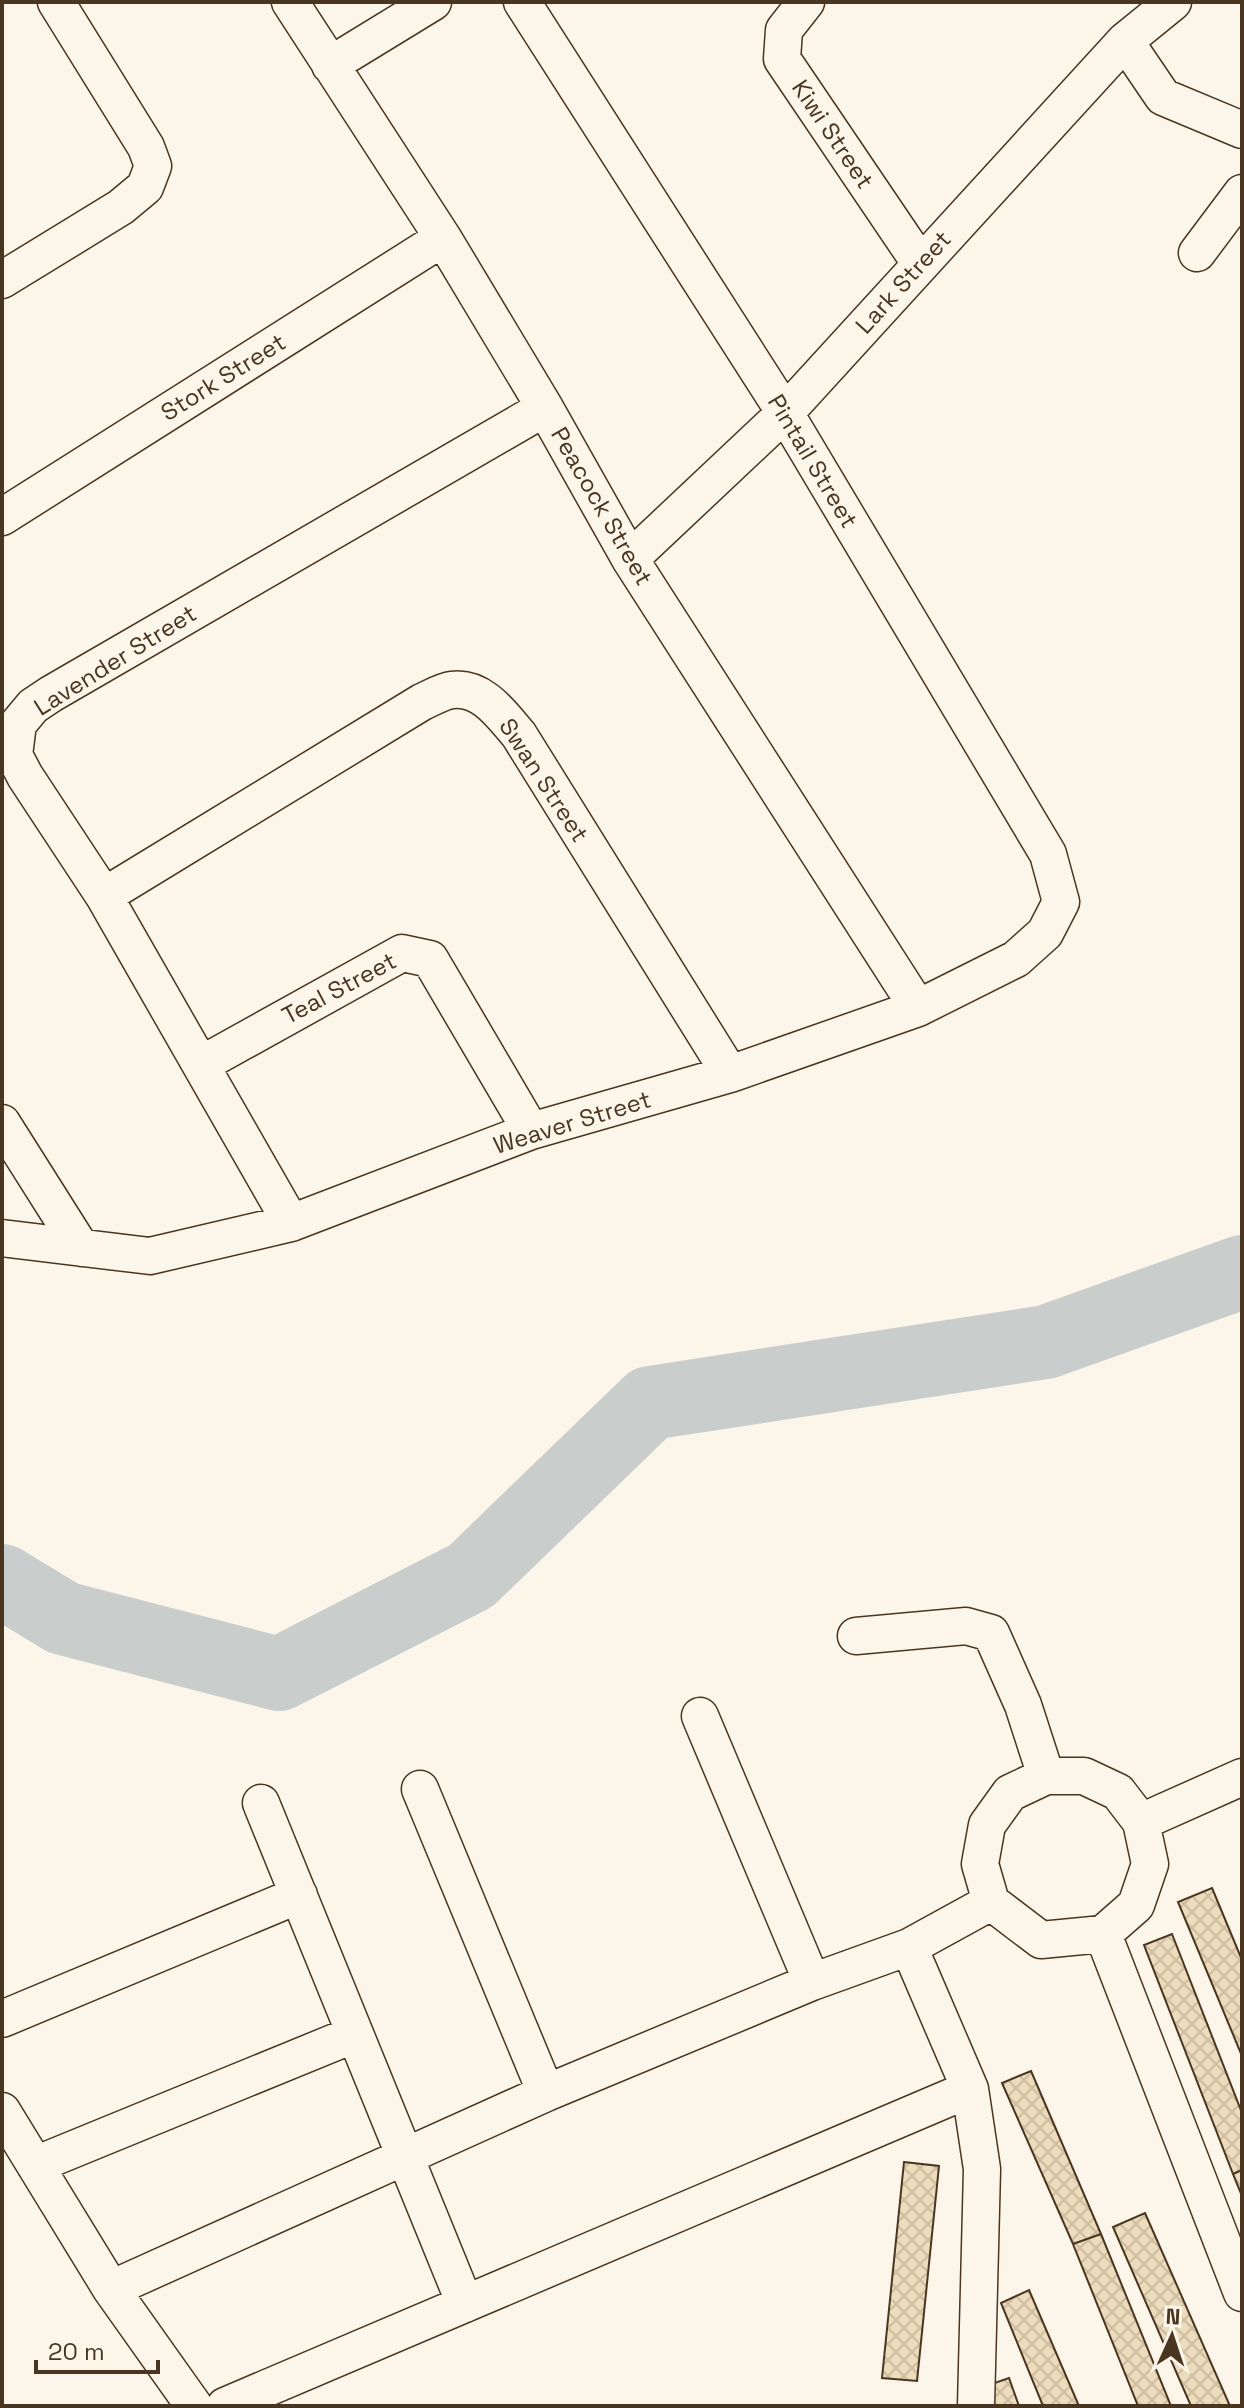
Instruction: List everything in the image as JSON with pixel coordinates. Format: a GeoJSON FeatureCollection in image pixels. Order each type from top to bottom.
{"type":"FeatureCollection","features":[{"type":"Feature","properties":{"kind":"street"},"geometry":{"type":"LineString","coordinates":[[2,280],[121,207],[145,187],[153,166],[146,147],[56,2]]}},
{"type":"Feature","properties":{"kind":"street","name":"Peacock Street"},"geometry":{"type":"LineString","coordinates":[[290,2],[443,238],[545,408],[630,559],[918,1008]]}},
{"type":"Feature","properties":{"kind":"street"},"geometry":{"type":"LineString","coordinates":[[330,65],[433,2]]}},
{"type":"Feature","properties":{"kind":"street","name":"Pintail Street"},"geometry":{"type":"LineString","coordinates":[[522,2],[785,413],[1048,854],[1061,902],[1045,933]]}},
{"type":"Feature","properties":{"kind":"street","name":"Kiwi Street"},"geometry":{"type":"LineString","coordinates":[[806,2],[784,30],[782,59],[920,263]]}},
{"type":"Feature","properties":{"kind":"street","name":"Lark Street"},"geometry":{"type":"LineString","coordinates":[[630,559],[785,413],[1125,41],[1173,2]]}},
{"type":"Feature","properties":{"kind":"street"},"geometry":{"type":"LineString","coordinates":[[1125,41],[1163,97],[1242,130]]}},
{"type":"Feature","properties":{"kind":"street"},"geometry":{"type":"LineString","coordinates":[[1197,253],[1242,193]]}},
{"type":"Feature","properties":{"kind":"street","name":"Stork Street"},"geometry":{"type":"LineString","coordinates":[[2,517],[443,238]]}},
{"type":"Feature","properties":{"kind":"street","name":"Lavender Street"},"geometry":{"type":"LineString","coordinates":[[291,1223],[104,896],[25,776],[14,755],[18,724],[33,706],[545,408]]}},
{"type":"Feature","properties":{"kind":"street","name":"Swan Street"},"geometry":{"type":"LineString","coordinates":[[104,896],[422,702],[452,690],[475,693],[498,710],[519,735],[730,1074]]}},
{"type":"Feature","properties":{"kind":"street","name":"Weaver Street"},"geometry":{"type":"LineString","coordinates":[[2,1238],[150,1256],[291,1223],[531,1131],[730,1074],[918,1008],[1016,959],[1045,933]]}},
{"type":"Feature","properties":{"kind":"street","name":"Teal Street"},"geometry":{"type":"LineString","coordinates":[[202,1064],[402,953],[430,959],[531,1131]]}},
{"type":"Feature","properties":{"kind":"street"},"geometry":{"type":"LineString","coordinates":[[2,1123],[81,1248]]}},
{"type":"Feature","properties":{"kind":"street"},"geometry":{"type":"LineString","coordinates":[[856,1636],[966,1626],[991,1633],[1023,1705],[1046,1776]]}},
{"type":"Feature","properties":{"kind":"street"},"geometry":{"type":"LineString","coordinates":[[700,1716],[812,1982]]}},
{"type":"Feature","properties":{"kind":"street"},"geometry":{"type":"LineString","coordinates":[[1046,1776],[1084,1776],[1118,1792],[1141,1822],[1150,1864],[1136,1905],[1103,1934],[1041,1940],[991,1902],[980,1864],[987,1825],[1010,1793],[1046,1776]]}},
{"type":"Feature","properties":{"kind":"street"},"geometry":{"type":"LineString","coordinates":[[1141,1822],[1242,1777]]}},
{"type":"Feature","properties":{"kind":"street"},"geometry":{"type":"LineString","coordinates":[[420,1789],[546,2093]]}},
{"type":"Feature","properties":{"kind":"street"},"geometry":{"type":"LineString","coordinates":[[261,1803],[465,2304]]}},
{"type":"Feature","properties":{"kind":"street"},"geometry":{"type":"LineString","coordinates":[[2,2019],[299,1895]]}},
{"type":"Feature","properties":{"kind":"street"},"geometry":{"type":"LineString","coordinates":[[111,2289],[546,2093],[812,1982],[909,1947],[991,1902]]}},
{"type":"Feature","properties":{"kind":"street"},"geometry":{"type":"LineString","coordinates":[[1103,1934],[1242,2293]]}},
{"type":"Feature","properties":{"kind":"street"},"geometry":{"type":"LineString","coordinates":[[909,1947],[970,2089],[982,2169],[976,2406]]}},
{"type":"Feature","properties":{"kind":"street"},"geometry":{"type":"LineString","coordinates":[[35,2165],[355,2034]]}},
{"type":"Feature","properties":{"kind":"street"},"geometry":{"type":"LineString","coordinates":[[225,2406],[970,2089]]}},
{"type":"Feature","properties":{"kind":"street"},"geometry":{"type":"LineString","coordinates":[[2,2111],[111,2289],[194,2406]]}},
{"type":"Feature","properties":{"kind":"building"},"geometry":{"type":"Polygon","coordinates":[[[1212,1888],[1242,1960],[1242,2056],[1178,1902],[1212,1888]]]}},
{"type":"Feature","properties":{"kind":"building"},"geometry":{"type":"Polygon","coordinates":[[[1172,1934],[1242,2113],[1242,2170],[1233,2174],[1144,1945],[1172,1934]]]}},
{"type":"Feature","properties":{"kind":"building"},"geometry":{"type":"Polygon","coordinates":[[[1031,2071],[1101,2234],[1073,2244],[1002,2083],[1031,2071]]]}},
{"type":"Feature","properties":{"kind":"building"},"geometry":{"type":"Polygon","coordinates":[[[904,2162],[939,2166],[917,2381],[882,2378],[904,2162]]]}},
{"type":"Feature","properties":{"kind":"building"},"geometry":{"type":"Polygon","coordinates":[[[1242,2170],[1242,2196],[1233,2174],[1242,2170]]]}},
{"type":"Feature","properties":{"kind":"building"},"geometry":{"type":"Polygon","coordinates":[[[1145,2213],[1230,2406],[1191,2406],[1113,2227],[1145,2213]]]}},
{"type":"Feature","properties":{"kind":"building"},"geometry":{"type":"Polygon","coordinates":[[[1101,2234],[1171,2406],[1138,2406],[1073,2244],[1101,2234]]]}},
{"type":"Feature","properties":{"kind":"building"},"geometry":{"type":"Polygon","coordinates":[[[1029,2290],[1079,2406],[1043,2406],[1001,2303],[1029,2290]]]}},
{"type":"Feature","properties":{"kind":"building"},"geometry":{"type":"Polygon","coordinates":[[[1009,2378],[1019,2406],[986,2406],[980,2388],[1009,2378]]]}},
{"type":"Feature","properties":{"kind":"waterway"},"geometry":{"type":"LineString","coordinates":[[2,1581],[63,1618],[279,1674],[471,1576],[650,1403],[1046,1342],[1242,1272]]}}]}
